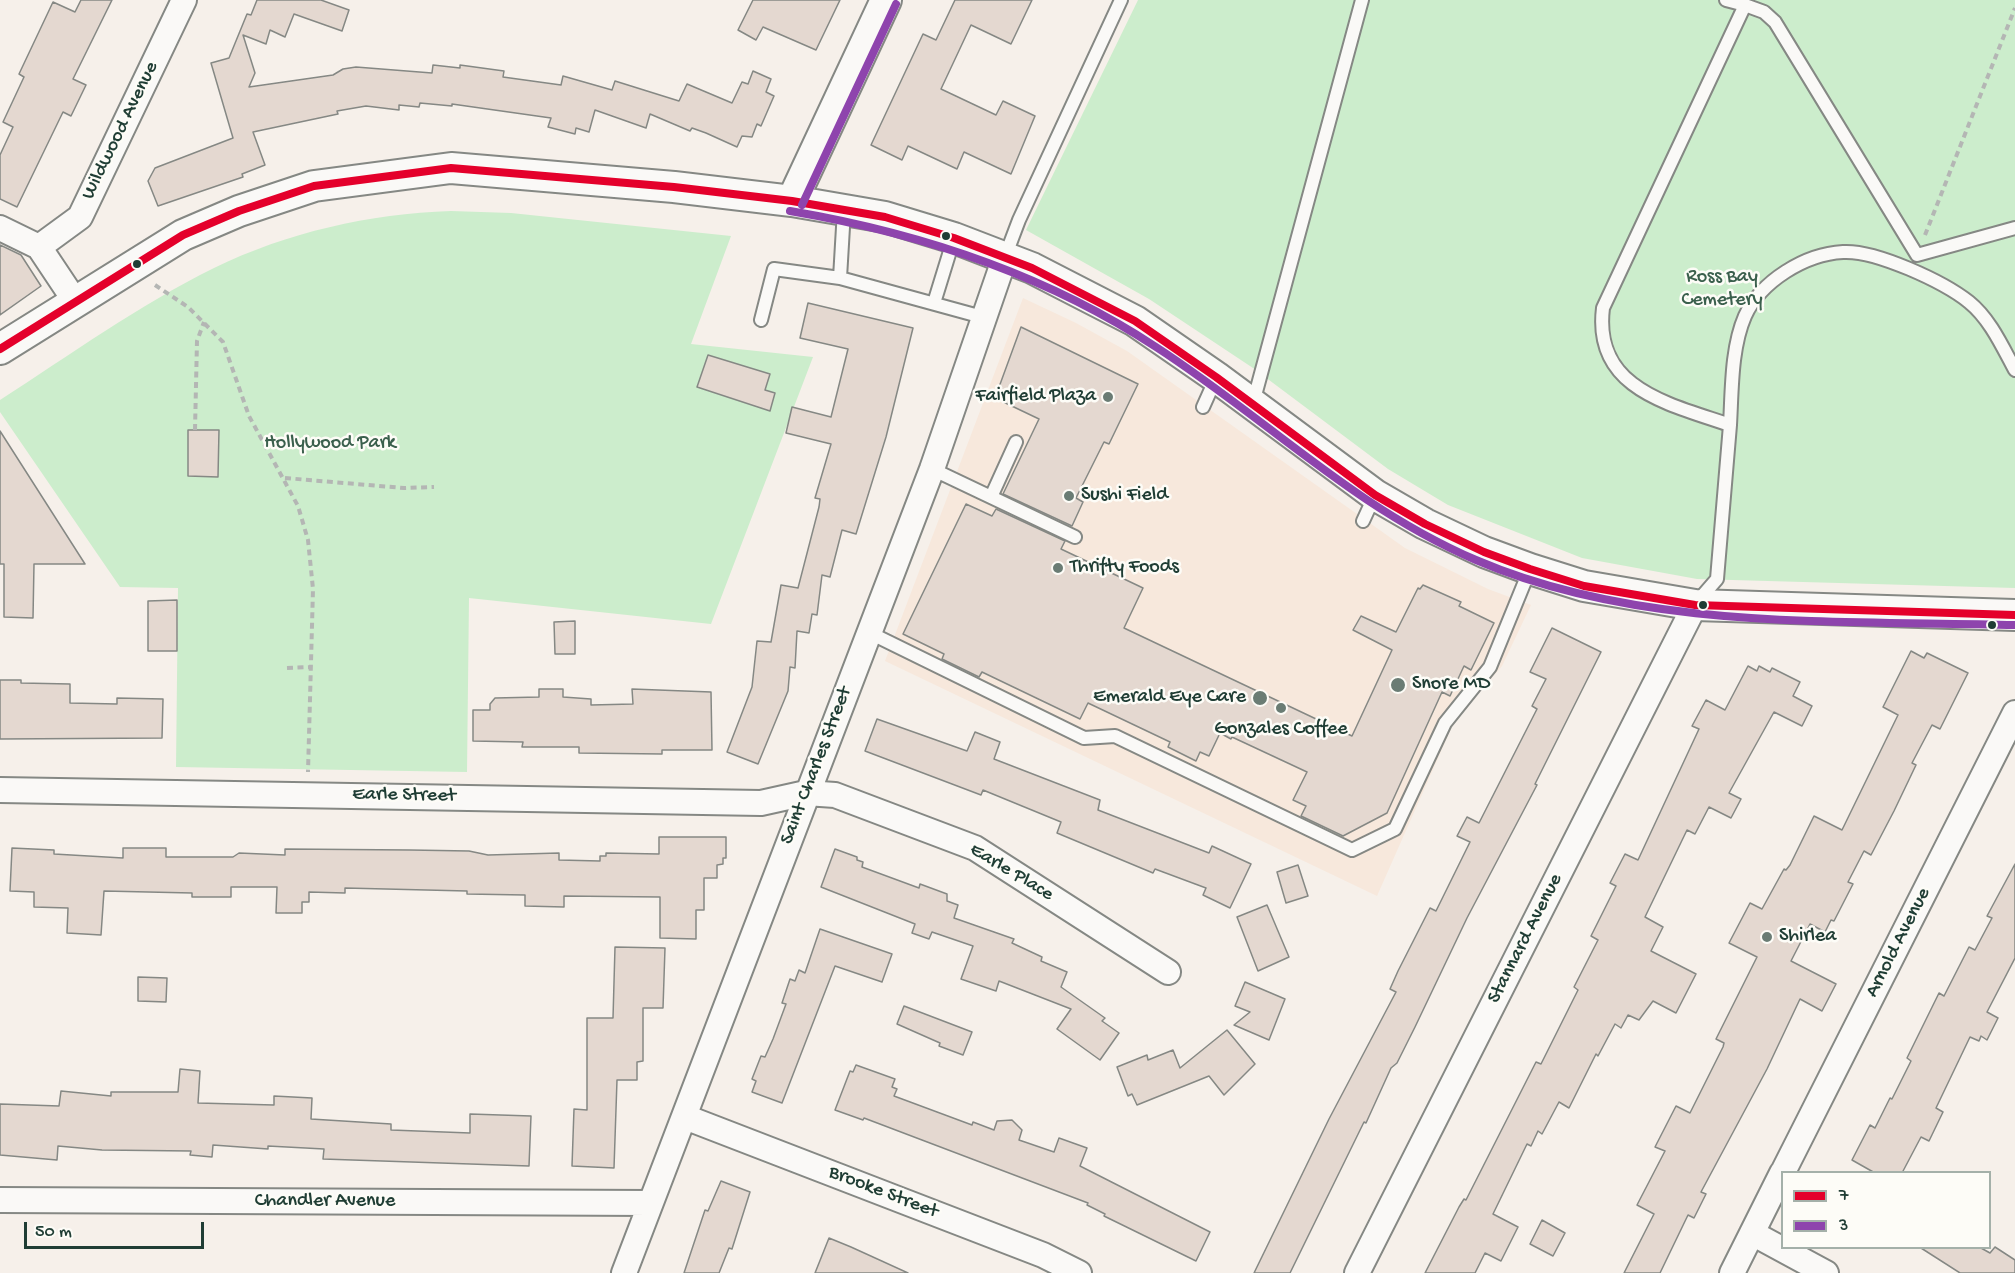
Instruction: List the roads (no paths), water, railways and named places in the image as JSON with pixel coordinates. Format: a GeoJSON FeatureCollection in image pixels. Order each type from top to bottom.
{"type":"FeatureCollection","features":[{"type":"Feature","properties":{"kind":"street","name":"Wildwood Avenue"},"geometry":{"type":"LineString","coordinates":[[39,247],[80,217],[184,0]]}},
{"type":"Feature","properties":{"kind":"street"},"geometry":{"type":"LineString","coordinates":[[792,201],[886,0]]}},
{"type":"Feature","properties":{"kind":"street"},"geometry":{"type":"LineString","coordinates":[[0,350],[183,235],[239,211],[314,186],[451,168],[674,187],[792,201],[885,217],[954,238],[1005,257],[1135,321],[1252,404],[1369,508],[1455,538],[1530,569],[1584,586],[1695,604],[2015,615]]}},
{"type":"Feature","properties":{"kind":"street"},"geometry":{"type":"LineString","coordinates":[[0,228],[39,247],[75,301]]}},
{"type":"Feature","properties":{"kind":"street","name":"Saint Charles Street"},"geometry":{"type":"LineString","coordinates":[[624,1273],[932,469],[986,318],[1005,257]]}},
{"type":"Feature","properties":{"kind":"street","name":"Stannard Avenue"},"geometry":{"type":"LineString","coordinates":[[1357,1273],[1695,604]]}},
{"type":"Feature","properties":{"kind":"street","name":"Arnold Avenue"},"geometry":{"type":"LineString","coordinates":[[1784,1171],[2015,713]]}},
{"type":"Feature","properties":{"kind":"street","name":"Earle Street"},"geometry":{"type":"LineString","coordinates":[[0,790],[761,803],[806,793]]}},
{"type":"Feature","properties":{"kind":"street","name":"Earle Place"},"geometry":{"type":"LineString","coordinates":[[806,793],[835,795],[975,848],[1168,972]]}},
{"type":"Feature","properties":{"kind":"street","name":"Brooke Street"},"geometry":{"type":"LineString","coordinates":[[684,1117],[1043,1255],[1079,1273]]}},
{"type":"Feature","properties":{"kind":"street","name":"Arnold Avenue"},"geometry":{"type":"LineString","coordinates":[[1732,1273],[1781,1177]]}},
{"type":"Feature","properties":{"kind":"street","name":"Chandler Avenue"},"geometry":{"type":"LineString","coordinates":[[0,1200],[650,1203]]}},
{"type":"Feature","properties":{"kind":"street"},"geometry":{"type":"LineString","coordinates":[[1752,1233],[1781,1249]]}},
{"type":"Feature","properties":{"kind":"street"},"geometry":{"type":"LineString","coordinates":[[1782,1249],[1826,1273]]}},
{"type":"Feature","properties":{"kind":"lane"},"geometry":{"type":"LineString","coordinates":[[1005,257],[1019,220],[1121,0]]}},
{"type":"Feature","properties":{"kind":"lane"},"geometry":{"type":"LineString","coordinates":[[1252,404],[1362,0]]}},
{"type":"Feature","properties":{"kind":"lane"},"geometry":{"type":"LineString","coordinates":[[1726,0],[1764,12],[1775,22],[1917,255]]}},
{"type":"Feature","properties":{"kind":"lane"},"geometry":{"type":"LineString","coordinates":[[1730,425],[1658,400],[1626,379],[1605,348],[1600,329],[1603,308],[1744,5]]}},
{"type":"Feature","properties":{"kind":"lane"},"geometry":{"type":"LineString","coordinates":[[840,278],[844,209]]}},
{"type":"Feature","properties":{"kind":"lane"},"geometry":{"type":"LineString","coordinates":[[1917,255],[2015,228]]}},
{"type":"Feature","properties":{"kind":"lane"},"geometry":{"type":"LineString","coordinates":[[934,303],[954,238]]}},
{"type":"Feature","properties":{"kind":"lane"},"geometry":{"type":"LineString","coordinates":[[1695,604],[1717,579],[1738,344],[1744,318],[1756,297],[1779,276],[1812,259],[1844,252],[1883,258],[1911,270],[1974,307],[1985,318],[2015,370]]}},
{"type":"Feature","properties":{"kind":"lane"},"geometry":{"type":"LineString","coordinates":[[1911,270],[1917,255]]}},
{"type":"Feature","properties":{"kind":"lane"},"geometry":{"type":"LineString","coordinates":[[761,320],[774,269],[840,278],[986,318]]}},
{"type":"Feature","properties":{"kind":"lane"},"geometry":{"type":"LineString","coordinates":[[1203,407],[1216,377]]}},
{"type":"Feature","properties":{"kind":"lane"},"geometry":{"type":"LineString","coordinates":[[991,497],[1016,442]]}},
{"type":"Feature","properties":{"kind":"lane"},"geometry":{"type":"LineString","coordinates":[[932,469],[1075,537]]}},
{"type":"Feature","properties":{"kind":"lane"},"geometry":{"type":"LineString","coordinates":[[868,632],[1084,738],[1115,736],[1352,850],[1395,829],[1445,723],[1490,667],[1530,569]]}},
{"type":"Feature","properties":{"kind":"place","name":"Fairfield Plaza"},"geometry":{"type":"Point","coordinates":[1108,397]}},
{"type":"Feature","properties":{"kind":"place","name":"Sushi Field"},"geometry":{"type":"Point","coordinates":[1069,496]}},
{"type":"Feature","properties":{"kind":"place","name":"Thrifty Foods"},"geometry":{"type":"Point","coordinates":[1058,568]}},
{"type":"Feature","properties":{"kind":"place","name":"Snore MD"},"geometry":{"type":"Point","coordinates":[1398,685]}},
{"type":"Feature","properties":{"kind":"place","name":"Emerald Eye Care"},"geometry":{"type":"Point","coordinates":[1260,698]}},
{"type":"Feature","properties":{"kind":"place","name":"Gonzales Coffee"},"geometry":{"type":"Point","coordinates":[1281,708]}},
{"type":"Feature","properties":{"kind":"place","name":"Shirlea"},"geometry":{"type":"Point","coordinates":[1767,937]}},
{"type":"Feature","properties":{"kind":"park label","name":"Ross Bay Cemetery"},"geometry":{"type":"Point","coordinates":[1722,290]}},
{"type":"Feature","properties":{"kind":"park label","name":"Hollywood Park"},"geometry":{"type":"Point","coordinates":[330,444]}}]}
